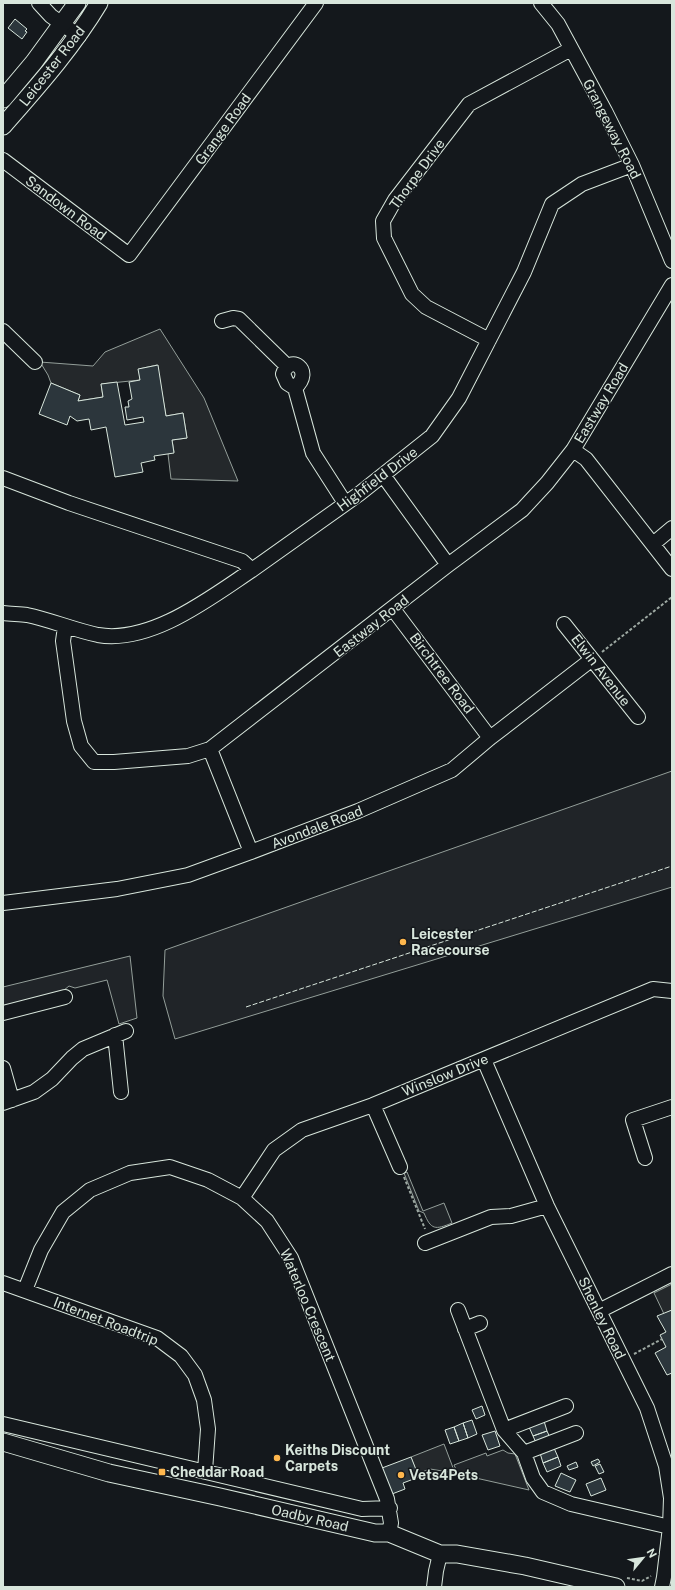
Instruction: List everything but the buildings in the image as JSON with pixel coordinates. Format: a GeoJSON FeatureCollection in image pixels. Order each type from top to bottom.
{"type":"FeatureCollection","features":[{"type":"Feature","properties":{"kind":"main road","name":"Leicester Road"},"geometry":{"type":"LineString","coordinates":[[3,99],[34,62],[77,3]]}},
{"type":"Feature","properties":{"kind":"main road","name":"Leicester Road"},"geometry":{"type":"LineString","coordinates":[[3,126],[53,69],[79,36],[99,3]]}},
{"type":"Feature","properties":{"kind":"main road","name":"Oadby Road"},"geometry":{"type":"LineString","coordinates":[[3,1442],[109,1473],[375,1533],[389,1533],[440,1554],[457,1554],[525,1566],[616,1587]]}},
{"type":"Feature","properties":{"kind":"street"},"geometry":{"type":"LineString","coordinates":[[39,3],[51,16],[79,36]]}},
{"type":"Feature","properties":{"kind":"street","name":"Grange Road"},"geometry":{"type":"LineString","coordinates":[[129,255],[316,3]]}},
{"type":"Feature","properties":{"kind":"street","name":"Grangeway Road"},"geometry":{"type":"LineString","coordinates":[[541,3],[558,24],[632,165],[672,261]]}},
{"type":"Feature","properties":{"kind":"street","name":"Thorpe Drive"},"geometry":{"type":"LineString","coordinates":[[489,340],[426,307],[412,294],[384,238],[383,221],[395,200],[469,104],[571,49]]}},
{"type":"Feature","properties":{"kind":"street","name":"Sandown Road"},"geometry":{"type":"LineString","coordinates":[[3,160],[129,255]]}},
{"type":"Feature","properties":{"kind":"street","name":"Highfield Drive"},"geometry":{"type":"LineString","coordinates":[[3,613],[27,615],[99,635],[125,636],[164,624],[210,599],[252,570],[346,503],[432,436],[459,398],[489,340],[524,272],[552,204],[582,184],[632,165]]}},
{"type":"Feature","properties":{"kind":"street","name":"Eastway Road"},"geometry":{"type":"LineString","coordinates":[[65,626],[63,641],[74,721],[81,746],[94,762],[114,762],[188,756],[210,748],[522,510],[547,483],[573,450],[672,285]]}},
{"type":"Feature","properties":{"kind":"street"},"geometry":{"type":"LineString","coordinates":[[222,321],[233,318],[239,319],[286,366],[283,374],[290,386],[296,388],[313,452],[346,503]]}},
{"type":"Feature","properties":{"kind":"street"},"geometry":{"type":"LineString","coordinates":[[3,331],[35,362]]}},
{"type":"Feature","properties":{"kind":"street"},"geometry":{"type":"LineString","coordinates":[[573,450],[586,459],[672,569]]}},
{"type":"Feature","properties":{"kind":"street"},"geometry":{"type":"LineString","coordinates":[[383,475],[448,565]]}},
{"type":"Feature","properties":{"kind":"street"},"geometry":{"type":"LineString","coordinates":[[3,478],[69,503],[242,561],[252,570]]}},
{"type":"Feature","properties":{"kind":"street"},"geometry":{"type":"LineString","coordinates":[[652,544],[672,528]]}},
{"type":"Feature","properties":{"kind":"street","name":"Birchtree Road"},"geometry":{"type":"LineString","coordinates":[[393,609],[490,738]]}},
{"type":"Feature","properties":{"kind":"street","name":"Elwin Avenue"},"geometry":{"type":"LineString","coordinates":[[564,624],[638,717]]}},
{"type":"Feature","properties":{"kind":"street","name":"Avondale Road"},"geometry":{"type":"LineString","coordinates":[[3,902],[117,889],[188,875],[358,811],[452,770],[490,738],[592,660]]}},
{"type":"Feature","properties":{"kind":"street"},"geometry":{"type":"LineString","coordinates":[[210,748],[251,852]]}},
{"type":"Feature","properties":{"kind":"street","name":"Winslow Drive"},"geometry":{"type":"LineString","coordinates":[[242,1198],[274,1150],[302,1130],[373,1104],[484,1060],[653,988],[672,991]]}},
{"type":"Feature","properties":{"kind":"street"},"geometry":{"type":"LineString","coordinates":[[3,1012],[65,997]]}},
{"type":"Feature","properties":{"kind":"street"},"geometry":{"type":"LineString","coordinates":[[3,1068],[8,1101],[34,1092],[43,1086],[83,1049],[120,1033],[121,1092]]}},
{"type":"Feature","properties":{"kind":"street","name":"Shenley Road"},"geometry":{"type":"LineString","coordinates":[[484,1060],[547,1206],[647,1408],[666,1466],[670,1498],[670,1527],[662,1587]]}},
{"type":"Feature","properties":{"kind":"street"},"geometry":{"type":"LineString","coordinates":[[373,1104],[400,1167]]}},
{"type":"Feature","properties":{"kind":"street"},"geometry":{"type":"LineString","coordinates":[[646,1158],[633,1120],[672,1107]]}},
{"type":"Feature","properties":{"kind":"street","name":"Waterloo Crescent"},"geometry":{"type":"LineString","coordinates":[[25,1290],[41,1250],[63,1212],[90,1190],[130,1173],[170,1167],[208,1180],[242,1198],[267,1221],[291,1258],[390,1508],[391,1523],[389,1533]]}},
{"type":"Feature","properties":{"kind":"street"},"geometry":{"type":"LineString","coordinates":[[428,1242],[492,1218],[511,1216],[547,1206]]}},
{"type":"Feature","properties":{"kind":"street"},"geometry":{"type":"LineString","coordinates":[[599,1311],[672,1274]]}},
{"type":"Feature","properties":{"kind":"street","name":"Internet Roadtrip"},"geometry":{"type":"LineString","coordinates":[[3,1283],[157,1338],[181,1356],[195,1375],[204,1400],[208,1429],[205,1471]]}},
{"type":"Feature","properties":{"kind":"street"},"geometry":{"type":"LineString","coordinates":[[458,1310],[504,1430],[524,1453],[533,1478],[543,1492],[570,1504],[670,1527]]}},
{"type":"Feature","properties":{"kind":"street"},"geometry":{"type":"LineString","coordinates":[[465,1329],[480,1323]]}},
{"type":"Feature","properties":{"kind":"street"},"geometry":{"type":"LineString","coordinates":[[504,1430],[566,1406]]}},
{"type":"Feature","properties":{"kind":"street","name":"Oadby Road"},"geometry":{"type":"LineString","coordinates":[[3,1424],[362,1509],[390,1508]]}},
{"type":"Feature","properties":{"kind":"street"},"geometry":{"type":"LineString","coordinates":[[524,1453],[576,1433]]}},
{"type":"Feature","properties":{"kind":"street"},"geometry":{"type":"LineString","coordinates":[[434,1587],[440,1554]]}},
{"type":"Feature","properties":{"kind":"path"},"geometry":{"type":"LineString","coordinates":[[592,660],[672,597]]}},
{"type":"Feature","properties":{"kind":"path"},"geometry":{"type":"LineString","coordinates":[[400,1167],[428,1242]]}},
{"type":"Feature","properties":{"kind":"path"},"geometry":{"type":"LineString","coordinates":[[622,1360],[662,1339]]}},
{"type":"Feature","properties":{"kind":"shaded area"},"geometry":{"type":"Polygon","coordinates":[[[160,329],[204,398],[238,481],[171,479],[168,454],[174,452],[172,440],[187,438],[183,413],[166,416],[157,365],[139,369],[140,380],[101,384],[103,397],[78,401],[80,395],[51,383],[40,362],[93,366],[105,352],[160,329]]]}},
{"type":"Feature","properties":{"kind":"shaded area"},"geometry":{"type":"Polygon","coordinates":[[[672,771],[672,887],[175,1039],[163,996],[165,950],[672,771]]]}},
{"type":"Feature","properties":{"kind":"shaded area"},"geometry":{"type":"Polygon","coordinates":[[[130,956],[137,1018],[119,1024],[107,980],[75,988],[69,986],[58,995],[3,1008],[3,987],[130,956]]]}},
{"type":"Feature","properties":{"kind":"shaded area"},"geometry":{"type":"Polygon","coordinates":[[[407,1172],[423,1211],[444,1203],[452,1223],[441,1227],[434,1227],[429,1223],[424,1213],[419,1211],[404,1173],[407,1172]]]}},
{"type":"Feature","properties":{"kind":"shaded area"},"geometry":{"type":"Polygon","coordinates":[[[672,1284],[672,1310],[664,1314],[654,1293],[672,1284]]]}},
{"type":"Feature","properties":{"kind":"shaded area"},"geometry":{"type":"Polygon","coordinates":[[[444,1444],[455,1473],[430,1469],[417,1474],[411,1457],[444,1444]]]}},
{"type":"Feature","properties":{"kind":"shaded area"},"geometry":{"type":"Polygon","coordinates":[[[503,1450],[508,1453],[515,1454],[529,1490],[458,1474],[454,1465],[486,1453],[487,1456],[503,1450]]]}},
{"type":"Feature","properties":{"kind":"fence"},"geometry":{"type":"LineString","coordinates":[[246,1007],[672,866]]}},
{"type":"Feature","properties":{"kind":"place","name":"Leicester Racecourse"},"geometry":{"type":"Point","coordinates":[403,942]}},
{"type":"Feature","properties":{"kind":"place","name":"Keiths Discount Carpets"},"geometry":{"type":"Point","coordinates":[277,1458]}},
{"type":"Feature","properties":{"kind":"place","name":"Cheddar Road"},"geometry":{"type":"Point","coordinates":[162,1472]}},
{"type":"Feature","properties":{"kind":"place","name":"Vets4Pets"},"geometry":{"type":"Point","coordinates":[401,1475]}}]}
